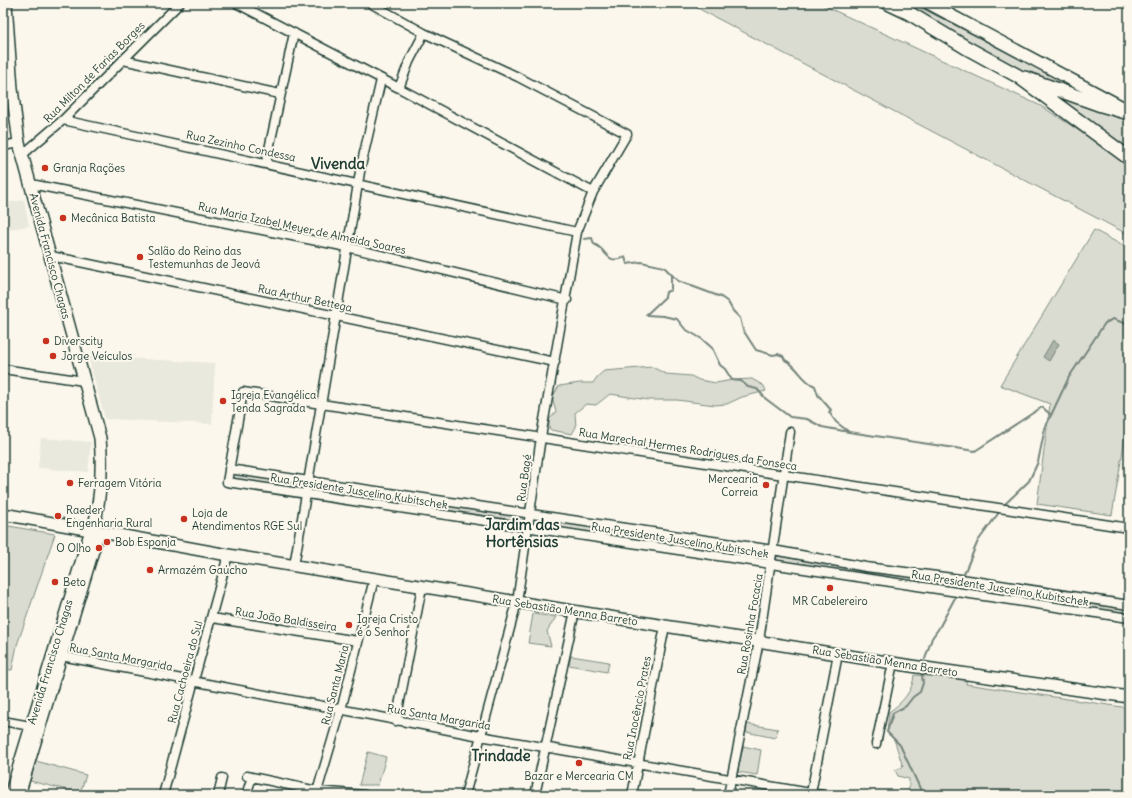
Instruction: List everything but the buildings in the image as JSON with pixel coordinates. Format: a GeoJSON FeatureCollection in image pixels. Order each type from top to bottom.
{"type":"FeatureCollection","features":[{"type":"Feature","properties":{"kind":"highway"},"geometry":{"type":"LineString","coordinates":[[888,3],[909,12],[967,48],[1018,76],[1129,158]]}},
{"type":"Feature","properties":{"kind":"highway"},"geometry":{"type":"LineString","coordinates":[[1018,76],[1039,82],[1098,104],[1129,112]]}},
{"type":"Feature","properties":{"kind":"main road","name":"Avenida Francisco Chagas"},"geometry":{"type":"LineString","coordinates":[[6,3],[12,89],[19,143],[96,422],[101,453],[99,496],[94,530],[35,727],[10,795]]}},
{"type":"Feature","properties":{"kind":"main road"},"geometry":{"type":"LineString","coordinates":[[928,3],[1129,112]]}},
{"type":"Feature","properties":{"kind":"main road","name":"Rua Sebastião Menna Barreto"},"geometry":{"type":"LineString","coordinates":[[3,514],[294,566],[893,663],[1129,697]]}},
{"type":"Feature","properties":{"kind":"main road","name":"Avenida Francisco Chagas"},"geometry":{"type":"LineString","coordinates":[[19,795],[35,727]]}},
{"type":"Feature","properties":{"kind":"street","name":"Rua Milton de Farias Borges"},"geometry":{"type":"LineString","coordinates":[[22,155],[63,120],[180,3]]}},
{"type":"Feature","properties":{"kind":"street"},"geometry":{"type":"LineString","coordinates":[[236,3],[593,192]]}},
{"type":"Feature","properties":{"kind":"street"},"geometry":{"type":"LineString","coordinates":[[370,3],[424,33],[409,62],[399,88]]}},
{"type":"Feature","properties":{"kind":"street"},"geometry":{"type":"LineString","coordinates":[[266,163],[294,33]]}},
{"type":"Feature","properties":{"kind":"street","name":"Rua Bagé"},"geometry":{"type":"LineString","coordinates":[[424,33],[518,77],[627,134],[593,192],[578,232],[567,300],[541,437],[517,602],[465,795]]}},
{"type":"Feature","properties":{"kind":"street"},"geometry":{"type":"LineString","coordinates":[[123,60],[280,94]]}},
{"type":"Feature","properties":{"kind":"street"},"geometry":{"type":"LineString","coordinates":[[294,566],[309,481],[334,316],[366,137],[381,80]]}},
{"type":"Feature","properties":{"kind":"street","name":"Rua Zezinho Condessa"},"geometry":{"type":"LineString","coordinates":[[63,120],[578,232]]}},
{"type":"Feature","properties":{"kind":"street"},"geometry":{"type":"LineString","coordinates":[[3,146],[19,143]]}},
{"type":"Feature","properties":{"kind":"street","name":"Rua Maria Izabel Meyer de Almeida Soares"},"geometry":{"type":"LineString","coordinates":[[31,184],[347,247],[567,300]]}},
{"type":"Feature","properties":{"kind":"street","name":"Rua Arthur Bettega"},"geometry":{"type":"LineString","coordinates":[[51,256],[555,362]]}},
{"type":"Feature","properties":{"kind":"street"},"geometry":{"type":"LineString","coordinates":[[3,369],[84,382]]}},
{"type":"Feature","properties":{"kind":"street","name":"Rua Marechal Hermes Rodrigues da Fonseca"},"geometry":{"type":"LineString","coordinates":[[229,469],[243,392],[1129,528]]}},
{"type":"Feature","properties":{"kind":"street","name":"Rua Rosinha Focacia"},"geometry":{"type":"LineString","coordinates":[[728,795],[730,778],[759,641],[790,432]]}},
{"type":"Feature","properties":{"kind":"street","name":"Rua Presidente Juscelino Kubitschek"},"geometry":{"type":"LineString","coordinates":[[1129,605],[968,580],[866,567],[773,550],[229,469],[227,482],[529,527],[771,566],[1129,618]]}},
{"type":"Feature","properties":{"kind":"street"},"geometry":{"type":"LineString","coordinates":[[386,506],[388,493]]}},
{"type":"Feature","properties":{"kind":"street"},"geometry":{"type":"LineString","coordinates":[[601,539],[603,524]]}},
{"type":"Feature","properties":{"kind":"street"},"geometry":{"type":"LineString","coordinates":[[670,550],[672,535]]}},
{"type":"Feature","properties":{"kind":"street","name":"Rua Cachoeira do Sul"},"geometry":{"type":"LineString","coordinates":[[163,795],[228,555]]}},
{"type":"Feature","properties":{"kind":"street","name":"Rua Santa Maria"},"geometry":{"type":"LineString","coordinates":[[316,793],[341,710],[374,579]]}},
{"type":"Feature","properties":{"kind":"street"},"geometry":{"type":"LineString","coordinates":[[396,721],[422,586]]}},
{"type":"Feature","properties":{"kind":"street"},"geometry":{"type":"LineString","coordinates":[[534,795],[575,611]]}},
{"type":"Feature","properties":{"kind":"street","name":"Rua João Baldisseira"},"geometry":{"type":"LineString","coordinates":[[212,618],[358,642]]}},
{"type":"Feature","properties":{"kind":"street","name":"Rua Inocêncio Prates"},"geometry":{"type":"LineString","coordinates":[[632,795],[665,626]]}},
{"type":"Feature","properties":{"kind":"street"},"geometry":{"type":"LineString","coordinates":[[811,793],[838,654]]}},
{"type":"Feature","properties":{"kind":"street","name":"Rua Santa Margarida"},"geometry":{"type":"LineString","coordinates":[[57,656],[396,721],[822,795]]}},
{"type":"Feature","properties":{"kind":"street"},"geometry":{"type":"LineString","coordinates":[[876,744],[893,663]]}},
{"type":"Feature","properties":{"kind":"street"},"geometry":{"type":"LineString","coordinates":[[3,721],[35,727]]}},
{"type":"Feature","properties":{"kind":"street"},"geometry":{"type":"LineString","coordinates":[[246,795],[249,776],[316,793],[365,795]]}},
{"type":"Feature","properties":{"kind":"street"},"geometry":{"type":"LineString","coordinates":[[218,795],[222,778]]}},
{"type":"Feature","properties":{"kind":"shaded area"},"geometry":{"type":"Polygon","coordinates":[[[688,3],[818,3],[1041,106],[1129,163],[1129,235],[688,3]]]}},
{"type":"Feature","properties":{"kind":"shaded area"},"geometry":{"type":"Polygon","coordinates":[[[894,3],[911,3],[1122,109],[1015,68],[894,3]]]}},
{"type":"Feature","properties":{"kind":"shaded area"},"geometry":{"type":"Polygon","coordinates":[[[1031,84],[1129,119],[1129,151],[1031,84]]]}},
{"type":"Feature","properties":{"kind":"shaded area"},"geometry":{"type":"Polygon","coordinates":[[[24,200],[29,226],[3,230],[3,203],[24,200]]]}},
{"type":"Feature","properties":{"kind":"shaded area"},"geometry":{"type":"Polygon","coordinates":[[[1094,230],[1129,249],[1129,414],[1112,515],[1037,504],[1050,404],[1000,385],[1094,230]]]}},
{"type":"Feature","properties":{"kind":"shaded area"},"geometry":{"type":"Polygon","coordinates":[[[1053,340],[1059,344],[1049,361],[1043,357],[1053,340]]]}},
{"type":"Feature","properties":{"kind":"shaded area"},"geometry":{"type":"Polygon","coordinates":[[[88,356],[215,363],[212,424],[105,419],[88,356]]]}},
{"type":"Feature","properties":{"kind":"shaded area"},"geometry":{"type":"Polygon","coordinates":[[[652,367],[666,374],[691,376],[699,380],[716,383],[732,380],[752,379],[764,386],[766,391],[742,397],[727,404],[715,405],[677,400],[648,400],[610,394],[596,405],[586,404],[575,413],[576,427],[572,434],[551,430],[549,428],[549,420],[556,412],[552,398],[559,386],[593,383],[604,371],[652,367]]]}},
{"type":"Feature","properties":{"kind":"shaded area"},"geometry":{"type":"Polygon","coordinates":[[[41,438],[91,442],[88,472],[38,468],[41,438]]]}},
{"type":"Feature","properties":{"kind":"shaded area"},"geometry":{"type":"Polygon","coordinates":[[[235,473],[300,483],[299,490],[234,480],[235,473]]]}},
{"type":"Feature","properties":{"kind":"shaded area"},"geometry":{"type":"Polygon","coordinates":[[[313,485],[384,496],[383,503],[312,492],[313,485]]]}},
{"type":"Feature","properties":{"kind":"shaded area"},"geometry":{"type":"Polygon","coordinates":[[[391,497],[523,517],[522,524],[390,504],[391,497]]]}},
{"type":"Feature","properties":{"kind":"shaded area"},"geometry":{"type":"Polygon","coordinates":[[[538,519],[598,528],[597,535],[537,526],[538,519]]]}},
{"type":"Feature","properties":{"kind":"shaded area"},"geometry":{"type":"Polygon","coordinates":[[[3,525],[55,534],[17,645],[12,670],[3,669],[3,525]]]}},
{"type":"Feature","properties":{"kind":"shaded area"},"geometry":{"type":"Polygon","coordinates":[[[606,529],[667,539],[666,546],[605,536],[606,529]]]}},
{"type":"Feature","properties":{"kind":"shaded area"},"geometry":{"type":"Polygon","coordinates":[[[677,540],[769,554],[768,561],[676,547],[677,540]]]}},
{"type":"Feature","properties":{"kind":"shaded area"},"geometry":{"type":"Polygon","coordinates":[[[777,556],[1129,609],[1129,616],[776,562],[777,556]]]}},
{"type":"Feature","properties":{"kind":"shaded area"},"geometry":{"type":"Polygon","coordinates":[[[533,614],[556,617],[547,631],[551,646],[528,643],[533,614]]]}},
{"type":"Feature","properties":{"kind":"shaded area"},"geometry":{"type":"Polygon","coordinates":[[[571,656],[609,662],[607,672],[569,665],[571,656]]]}},
{"type":"Feature","properties":{"kind":"shaded area"},"geometry":{"type":"Polygon","coordinates":[[[914,675],[967,679],[966,684],[1129,708],[1129,795],[909,795],[909,779],[898,776],[895,770],[903,767],[894,739],[887,732],[889,712],[906,696],[912,686],[914,675]]]}},
{"type":"Feature","properties":{"kind":"shaded area"},"geometry":{"type":"Polygon","coordinates":[[[747,724],[778,729],[775,738],[746,732],[747,724]]]}},
{"type":"Feature","properties":{"kind":"shaded area"},"geometry":{"type":"Polygon","coordinates":[[[743,746],[761,750],[757,775],[738,772],[743,746]]]}},
{"type":"Feature","properties":{"kind":"shaded area"},"geometry":{"type":"Polygon","coordinates":[[[368,752],[386,757],[378,785],[359,785],[368,752]]]}},
{"type":"Feature","properties":{"kind":"shaded area"},"geometry":{"type":"Polygon","coordinates":[[[36,761],[86,775],[80,793],[30,781],[36,761]]]}},
{"type":"Feature","properties":{"kind":"waterway"},"geometry":{"type":"LineString","coordinates":[[584,239],[592,238],[594,244],[602,249],[610,258],[619,259],[625,257],[627,264],[641,262],[664,267],[678,281],[721,297],[728,302],[733,311],[740,318],[743,330],[756,350],[783,356],[785,360],[794,366],[806,380],[815,386],[818,395],[831,410],[829,412],[836,422],[849,432],[975,451],[1042,407],[1051,415]]}},
{"type":"Feature","properties":{"kind":"waterway"},"geometry":{"type":"LineString","coordinates":[[671,275],[671,290],[666,292],[665,297],[646,315],[677,319],[685,329],[702,339],[712,348],[720,365],[725,369],[732,380],[741,381],[748,387],[757,389],[766,399],[790,417],[807,419],[822,427],[849,432]]}},
{"type":"Feature","properties":{"kind":"waterway"},"geometry":{"type":"LineString","coordinates":[[1003,506],[1029,481],[1038,462],[1045,428],[1069,377],[1105,323],[1113,319],[1129,325]]}},
{"type":"Feature","properties":{"kind":"waterway"},"geometry":{"type":"LineString","coordinates":[[963,576],[978,541],[1000,511]]}},
{"type":"Feature","properties":{"kind":"waterway"},"geometry":{"type":"LineString","coordinates":[[959,590],[962,580]]}},
{"type":"Feature","properties":{"kind":"waterway"},"geometry":{"type":"LineString","coordinates":[[925,659],[932,638],[957,594]]}},
{"type":"Feature","properties":{"kind":"waterway"},"geometry":{"type":"LineString","coordinates":[[922,675],[923,683],[920,692],[913,697],[906,706],[893,713],[887,732],[900,745],[923,795]]}},
{"type":"Feature","properties":{"kind":"place","name":"Granja Rações"},"geometry":{"type":"Point","coordinates":[45,168]}},
{"type":"Feature","properties":{"kind":"place","name":"Mecânica Batista"},"geometry":{"type":"Point","coordinates":[63,218]}},
{"type":"Feature","properties":{"kind":"place","name":"Salão do Reino das Testemunhas de Jeová"},"geometry":{"type":"Point","coordinates":[140,257]}},
{"type":"Feature","properties":{"kind":"place","name":"Diverscity"},"geometry":{"type":"Point","coordinates":[46,341]}},
{"type":"Feature","properties":{"kind":"place","name":"Jorge Veículos"},"geometry":{"type":"Point","coordinates":[53,356]}},
{"type":"Feature","properties":{"kind":"place","name":"Igreja Evangélica Tenda Sagrada"},"geometry":{"type":"Point","coordinates":[223,401]}},
{"type":"Feature","properties":{"kind":"place","name":"Ferragem Vitória"},"geometry":{"type":"Point","coordinates":[70,483]}},
{"type":"Feature","properties":{"kind":"place","name":"Mercearia Correia"},"geometry":{"type":"Point","coordinates":[766,485]}},
{"type":"Feature","properties":{"kind":"place","name":"Raeder Engenharia Rural"},"geometry":{"type":"Point","coordinates":[58,516]}},
{"type":"Feature","properties":{"kind":"place","name":"Loja de Atendimentos RGE Sul"},"geometry":{"type":"Point","coordinates":[184,519]}},
{"type":"Feature","properties":{"kind":"place","name":"Bob Esponja"},"geometry":{"type":"Point","coordinates":[107,542]}},
{"type":"Feature","properties":{"kind":"place","name":"O Olho"},"geometry":{"type":"Point","coordinates":[99,548]}},
{"type":"Feature","properties":{"kind":"place","name":"Armazém Gaúcho"},"geometry":{"type":"Point","coordinates":[150,570]}},
{"type":"Feature","properties":{"kind":"place","name":"Beto"},"geometry":{"type":"Point","coordinates":[55,582]}},
{"type":"Feature","properties":{"kind":"place","name":"MR Cabelereiro"},"geometry":{"type":"Point","coordinates":[830,588]}},
{"type":"Feature","properties":{"kind":"place","name":"Igreja Cristo é o Senhor"},"geometry":{"type":"Point","coordinates":[349,625]}},
{"type":"Feature","properties":{"kind":"place","name":"Bazar e Mercearia CM"},"geometry":{"type":"Point","coordinates":[579,763]}},
{"type":"Feature","properties":{"kind":"district","name":"Vivenda"},"geometry":{"type":"Point","coordinates":[338,164]}},
{"type":"Feature","properties":{"kind":"district","name":"Jardim das Hortênsias"},"geometry":{"type":"Point","coordinates":[522,534]}},
{"type":"Feature","properties":{"kind":"district","name":"Trindade"},"geometry":{"type":"Point","coordinates":[501,756]}}]}
